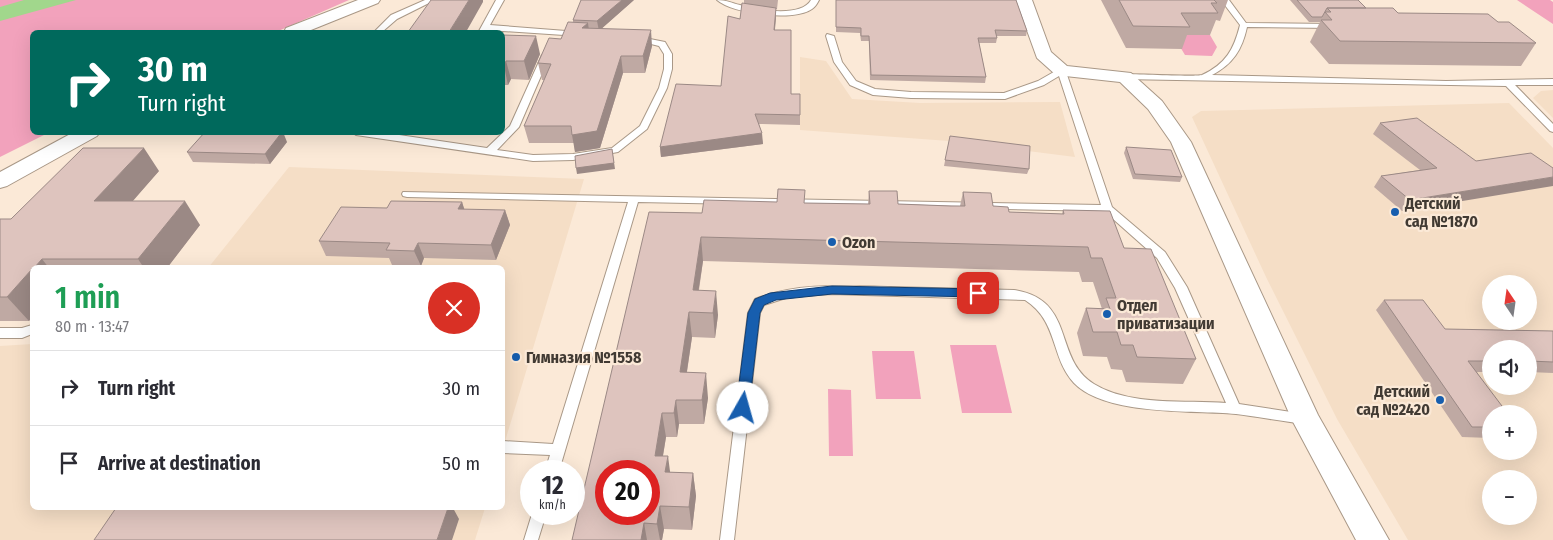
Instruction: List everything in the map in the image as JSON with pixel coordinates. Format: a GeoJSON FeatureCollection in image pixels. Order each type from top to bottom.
{"type":"FeatureCollection","features":[{"type":"Feature","properties":{"kind":"street"},"geometry":{"type":"LineString","coordinates":[[297,30],[372,0]]}},
{"type":"Feature","properties":{"kind":"street"},"geometry":{"type":"LineString","coordinates":[[1024,0],[1042,54],[1062,71],[1125,77],[1154,105],[1181,142],[1306,420],[1373,540]]}},
{"type":"Feature","properties":{"kind":"street"},"geometry":{"type":"LineString","coordinates":[[0,180],[84,135]]}},
{"type":"Feature","properties":{"kind":"lane"},"geometry":{"type":"LineString","coordinates":[[380,30],[394,17],[431,0]]}},
{"type":"Feature","properties":{"kind":"lane"},"geometry":{"type":"LineString","coordinates":[[484,30],[500,0]]}},
{"type":"Feature","properties":{"kind":"lane"},"geometry":{"type":"LineString","coordinates":[[721,0],[724,3],[743,9],[771,13],[804,11],[811,7],[815,0]]}},
{"type":"Feature","properties":{"kind":"lane"},"geometry":{"type":"LineString","coordinates":[[1225,0],[1244,25]]}},
{"type":"Feature","properties":{"kind":"lane"},"geometry":{"type":"LineString","coordinates":[[1244,25],[1341,26]]}},
{"type":"Feature","properties":{"kind":"lane"},"geometry":{"type":"LineString","coordinates":[[1204,76],[1222,67],[1238,50],[1244,25]]}},
{"type":"Feature","properties":{"kind":"lane"},"geometry":{"type":"LineString","coordinates":[[505,32],[554,36],[584,34]]}},
{"type":"Feature","properties":{"kind":"lane"},"geometry":{"type":"LineString","coordinates":[[830,36],[838,62],[853,83],[873,92],[911,95],[1005,96],[1041,83],[1062,71],[1107,208],[1161,255],[1181,287],[1235,409]]}},
{"type":"Feature","properties":{"kind":"lane"},"geometry":{"type":"LineString","coordinates":[[376,135],[533,158],[573,157],[615,150],[644,128],[663,88],[668,70],[668,54],[662,44],[631,38]]}},
{"type":"Feature","properties":{"kind":"lane"},"geometry":{"type":"LineString","coordinates":[[489,152],[514,127],[548,50],[539,50]]}},
{"type":"Feature","properties":{"kind":"lane"},"geometry":{"type":"LineString","coordinates":[[1125,77],[1204,76],[1353,82],[1509,84],[1553,82]]}},
{"type":"Feature","properties":{"kind":"lane"},"geometry":{"type":"LineString","coordinates":[[1509,84],[1553,129]]}},
{"type":"Feature","properties":{"kind":"lane"},"geometry":{"type":"LineString","coordinates":[[407,194],[1107,208]]}},
{"type":"Feature","properties":{"kind":"lane"},"geometry":{"type":"LineString","coordinates":[[555,460],[634,198]]}},
{"type":"Feature","properties":{"kind":"lane"},"geometry":{"type":"LineString","coordinates":[[728,540],[754,313],[760,302],[774,296],[832,290],[1014,294],[1028,297],[1041,305],[1049,317],[1073,376],[1090,388],[1139,403],[1235,409],[1306,420]]}},
{"type":"Feature","properties":{"kind":"lane"},"geometry":{"type":"LineString","coordinates":[[0,333],[22,333],[30,331]]}},
{"type":"Feature","properties":{"kind":"lane"},"geometry":{"type":"LineString","coordinates":[[505,447],[558,450]]}},
{"type":"Feature","properties":{"kind":"lane"},"geometry":{"type":"LineString","coordinates":[[531,540],[536,525]]}},
{"type":"Feature","properties":{"kind":"shaded area"},"geometry":{"type":"Polygon","coordinates":[[[0,0],[349,0],[281,30],[30,30],[30,135],[44,135],[0,157],[0,0]]]}},
{"type":"Feature","properties":{"kind":"shaded area"},"geometry":{"type":"Polygon","coordinates":[[[24,0],[76,0],[0,21],[0,7],[24,0]]]}},
{"type":"Feature","properties":{"kind":"shaded area"},"geometry":{"type":"Polygon","coordinates":[[[1517,0],[1550,0],[1553,2],[1553,24],[1517,0]]]}},
{"type":"Feature","properties":{"kind":"shaded area"},"geometry":{"type":"Polygon","coordinates":[[[1173,35],[1210,35],[1217,47],[1212,56],[1185,55],[1173,35]]]}},
{"type":"Feature","properties":{"kind":"shaded area"},"geometry":{"type":"Polygon","coordinates":[[[800,57],[826,61],[852,99],[920,103],[1060,102],[1075,157],[949,141],[800,130],[800,57]]]}},
{"type":"Feature","properties":{"kind":"shaded area"},"geometry":{"type":"Polygon","coordinates":[[[1553,90],[1553,118],[1533,98],[1541,91],[1553,90]]]}},
{"type":"Feature","properties":{"kind":"shaded area"},"geometry":{"type":"Polygon","coordinates":[[[1509,103],[1553,148],[1553,540],[1408,540],[1337,419],[1266,277],[1192,117],[1201,111],[1509,103]]]}},
{"type":"Feature","properties":{"kind":"shaded area","name":"Гимназия №1558"},"geometry":{"type":"Polygon","coordinates":[[[289,167],[584,179],[505,441],[505,265],[210,265],[289,167]]]}},
{"type":"Feature","properties":{"kind":"shaded area"},"geometry":{"type":"Polygon","coordinates":[[[30,344],[30,510],[484,510],[475,540],[0,540],[0,346],[30,344]]]}},
{"type":"Feature","properties":{"kind":"shaded area"},"geometry":{"type":"Polygon","coordinates":[[[950,345],[996,345],[1012,413],[962,413],[950,345]]]}},
{"type":"Feature","properties":{"kind":"shaded area"},"geometry":{"type":"Polygon","coordinates":[[[872,351],[914,351],[921,399],[876,399],[872,351]]]}},
{"type":"Feature","properties":{"kind":"shaded area"},"geometry":{"type":"Polygon","coordinates":[[[828,389],[851,390],[853,456],[829,456],[828,389]]]}},
{"type":"Feature","properties":{"kind":"building"},"geometry":{"type":"Polygon","coordinates":[[[431,0],[469,0],[450,30],[409,30],[431,0]]]}},
{"type":"Feature","properties":{"kind":"building"},"geometry":{"type":"Polygon","coordinates":[[[581,0],[622,0],[597,21],[573,20],[581,0]]]}},
{"type":"Feature","properties":{"kind":"building"},"geometry":{"type":"Polygon","coordinates":[[[836,0],[1016,0],[1027,31],[995,30],[997,38],[978,38],[986,77],[871,75],[869,36],[861,36],[861,28],[836,27],[836,0]]]}},
{"type":"Feature","properties":{"kind":"building"},"geometry":{"type":"Polygon","coordinates":[[[1119,0],[1214,0],[1217,3],[1211,3],[1218,13],[1181,13],[1190,27],[1133,26],[1119,0]]]}},
{"type":"Feature","properties":{"kind":"building"},"geometry":{"type":"Polygon","coordinates":[[[1297,0],[1358,0],[1366,8],[1327,8],[1322,17],[1312,17],[1297,0]]]}},
{"type":"Feature","properties":{"kind":"building"},"geometry":{"type":"Polygon","coordinates":[[[742,3],[776,8],[774,30],[791,30],[791,94],[800,94],[800,115],[755,114],[762,133],[660,147],[676,84],[721,86],[728,16],[740,19],[742,3]]]}},
{"type":"Feature","properties":{"kind":"building"},"geometry":{"type":"Polygon","coordinates":[[[1327,8],[1393,8],[1398,13],[1488,14],[1498,22],[1509,22],[1536,43],[1340,41],[1321,20],[1332,20],[1325,12],[1331,12],[1327,8]]]}},
{"type":"Feature","properties":{"kind":"building"},"geometry":{"type":"Polygon","coordinates":[[[568,22],[588,23],[582,28],[651,30],[643,56],[621,56],[597,131],[572,135],[571,126],[524,126],[551,64],[538,63],[549,38],[561,39],[568,22]]]}},
{"type":"Feature","properties":{"kind":"building"},"geometry":{"type":"Polygon","coordinates":[[[505,35],[536,36],[524,61],[506,61],[505,64],[505,35]]]}},
{"type":"Feature","properties":{"kind":"building"},"geometry":{"type":"Polygon","coordinates":[[[1417,118],[1476,161],[1531,153],[1553,168],[1553,177],[1410,200],[1381,176],[1437,168],[1380,123],[1417,118]]]}},
{"type":"Feature","properties":{"kind":"building"},"geometry":{"type":"Polygon","coordinates":[[[202,135],[280,135],[265,154],[187,152],[202,135]]]}},
{"type":"Feature","properties":{"kind":"building"},"geometry":{"type":"Polygon","coordinates":[[[950,136],[1030,146],[1029,169],[945,160],[950,136]]]}},
{"type":"Feature","properties":{"kind":"building"},"geometry":{"type":"Polygon","coordinates":[[[1126,147],[1171,150],[1182,177],[1135,174],[1126,147]]]}},
{"type":"Feature","properties":{"kind":"building"},"geometry":{"type":"Polygon","coordinates":[[[83,148],[144,148],[94,201],[185,201],[138,259],[42,259],[37,265],[30,265],[30,271],[7,297],[0,297],[0,219],[11,219],[83,148]]]}},
{"type":"Feature","properties":{"kind":"building"},"geometry":{"type":"Polygon","coordinates":[[[612,149],[614,163],[576,168],[575,156],[612,149]]]}},
{"type":"Feature","properties":{"kind":"building"},"geometry":{"type":"Polygon","coordinates":[[[778,189],[805,190],[804,203],[870,204],[869,191],[897,191],[898,204],[965,206],[963,192],[991,193],[993,206],[1008,207],[1009,212],[1064,214],[1063,210],[1110,211],[1124,248],[1151,249],[1196,359],[1137,357],[1133,345],[1121,345],[1117,332],[1093,332],[1086,308],[1110,309],[1106,298],[1116,298],[1102,258],[1091,258],[1088,247],[701,237],[693,290],[716,291],[713,313],[689,312],[680,372],[706,373],[702,400],[676,400],[674,413],[662,413],[655,456],[668,456],[665,472],[693,473],[689,507],[660,506],[660,460],[595,460],[595,525],[644,525],[641,540],[572,540],[576,525],[585,525],[585,485],[649,212],[702,213],[704,200],[777,202],[778,189]]]}},
{"type":"Feature","properties":{"kind":"building"},"geometry":{"type":"Polygon","coordinates":[[[391,201],[462,202],[458,209],[505,210],[491,245],[418,243],[414,251],[386,250],[390,243],[319,241],[341,207],[387,208],[391,201]]]}},
{"type":"Feature","properties":{"kind":"building"},"geometry":{"type":"Polygon","coordinates":[[[1384,300],[1423,300],[1445,329],[1553,331],[1553,362],[1537,361],[1537,340],[1482,340],[1482,361],[1468,361],[1482,380],[1482,395],[1494,395],[1501,405],[1482,405],[1482,427],[1472,427],[1384,300]]]}},
{"type":"Feature","properties":{"kind":"building"},"geometry":{"type":"Polygon","coordinates":[[[115,510],[447,510],[437,540],[94,540],[115,510]]]}},
{"type":"Feature","properties":{"kind":"place","name":"Детский сад №1870"},"geometry":{"type":"Point","coordinates":[1395,212]}},
{"type":"Feature","properties":{"kind":"place","name":"Ozon"},"geometry":{"type":"Point","coordinates":[832,242]}},
{"type":"Feature","properties":{"kind":"place","name":"Отдел приватизации"},"geometry":{"type":"Point","coordinates":[1107,314]}},
{"type":"Feature","properties":{"kind":"place","name":"Гимназия №1558"},"geometry":{"type":"Point","coordinates":[516,357]}},
{"type":"Feature","properties":{"kind":"place","name":"Детский сад №2420"},"geometry":{"type":"Point","coordinates":[1440,400]}},
{"type":"Feature","properties":{"kind":"route"},"geometry":{"type":"LineString","coordinates":[[743,408],[754,313],[760,302],[774,296],[789,293],[832,290],[978,293]]}}]}
